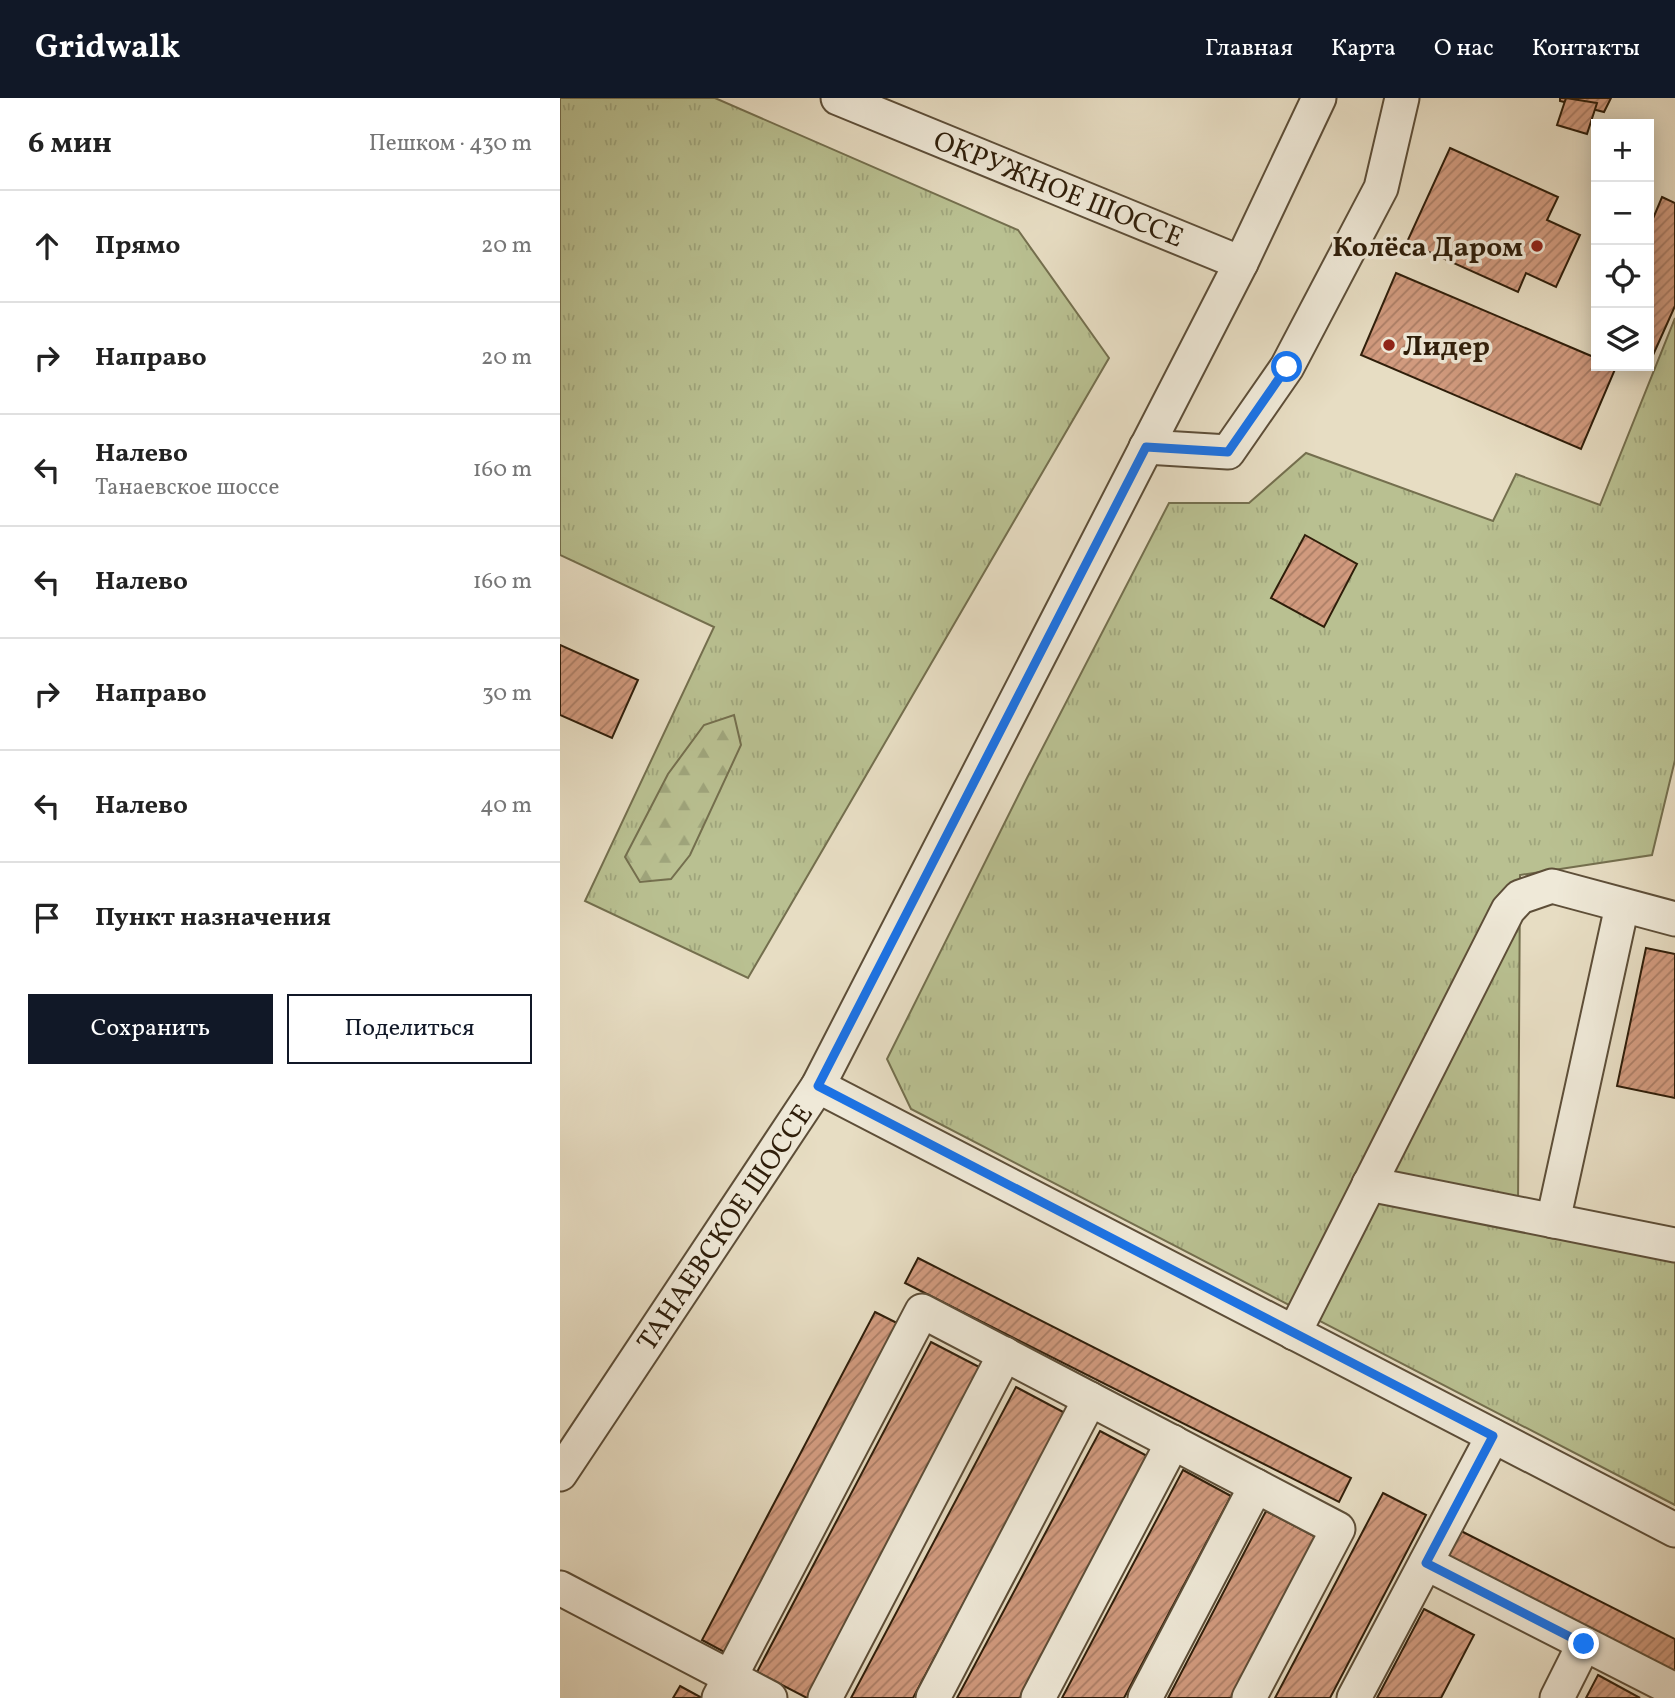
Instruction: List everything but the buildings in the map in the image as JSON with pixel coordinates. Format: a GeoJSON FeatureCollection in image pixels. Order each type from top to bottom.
{"type":"FeatureCollection","features":[{"type":"Feature","properties":{"kind":"street","name":"ОКРУЖНОЕ ШОССЕ"},"geometry":{"type":"LineString","coordinates":[[838,98],[1241,262]]}},
{"type":"Feature","properties":{"kind":"street","name":"ТАНАЕВСКОЕ ШОССЕ"},"geometry":{"type":"LineString","coordinates":[[560,1474],[818,1086],[1241,262],[1319,98]]}},
{"type":"Feature","properties":{"kind":"street"},"geometry":{"type":"LineString","coordinates":[[1146,447],[1228,452],[1287,367],[1381,188],[1402,98]]}},
{"type":"Feature","properties":{"kind":"street"},"geometry":{"type":"LineString","coordinates":[[1294,1332],[1508,910],[1520,897],[1552,886],[1675,919]]}},
{"type":"Feature","properties":{"kind":"street"},"geometry":{"type":"LineString","coordinates":[[1553,1221],[1622,906]]}},
{"type":"Feature","properties":{"kind":"street"},"geometry":{"type":"LineString","coordinates":[[818,1086],[1675,1530]]}},
{"type":"Feature","properties":{"kind":"street"},"geometry":{"type":"LineString","coordinates":[[1369,1184],[1675,1245]]}},
{"type":"Feature","properties":{"kind":"street"},"geometry":{"type":"LineString","coordinates":[[724,1688],[922,1311],[1338,1529],[1249,1698]]}},
{"type":"Feature","properties":{"kind":"street"},"geometry":{"type":"LineString","coordinates":[[825,1698],[1005,1354]]}},
{"type":"Feature","properties":{"kind":"street"},"geometry":{"type":"LineString","coordinates":[[933,1698],[1090,1399]]}},
{"type":"Feature","properties":{"kind":"street"},"geometry":{"type":"LineString","coordinates":[[1354,1698],[1493,1436]]}},
{"type":"Feature","properties":{"kind":"street"},"geometry":{"type":"LineString","coordinates":[[1038,1698],[1173,1442]]}},
{"type":"Feature","properties":{"kind":"street"},"geometry":{"type":"LineString","coordinates":[[1145,1698],[1256,1486]]}},
{"type":"Feature","properties":{"kind":"street"},"geometry":{"type":"LineString","coordinates":[[1426,1563],[1584,1644],[1669,1692]]}},
{"type":"Feature","properties":{"kind":"street"},"geometry":{"type":"LineString","coordinates":[[560,1588],[724,1688],[770,1698]]}},
{"type":"Feature","properties":{"kind":"street"},"geometry":{"type":"LineString","coordinates":[[1557,1698],[1584,1644]]}},
{"type":"Feature","properties":{"kind":"green space"},"geometry":{"type":"Polygon","coordinates":[[[560,98],[715,98],[1018,230],[1109,358],[748,978],[585,901],[714,627],[560,555],[560,98]]]}},
{"type":"Feature","properties":{"kind":"green space"},"geometry":{"type":"Polygon","coordinates":[[[1675,318],[1675,760],[1652,855],[1520,875],[1518,1207],[1675,1239],[1675,1505],[911,1109],[887,1059],[1027,778],[1169,503],[1249,503],[1306,453],[1493,521],[1516,474],[1600,505],[1675,318]]]}},
{"type":"Feature","properties":{"kind":"green space"},"geometry":{"type":"Polygon","coordinates":[[[734,715],[741,745],[690,855],[671,879],[640,882],[625,857],[668,774],[704,725],[734,715]]]}},
{"type":"Feature","properties":{"kind":"place","name":"Колёса Даром"},"geometry":{"type":"Point","coordinates":[1537,246]}},
{"type":"Feature","properties":{"kind":"place","name":"Лидер"},"geometry":{"type":"Point","coordinates":[1389,345]}},
{"type":"Feature","properties":{"kind":"route"},"geometry":{"type":"LineString","coordinates":[[1287,367],[1228,452],[1146,447],[818,1086],[1493,1436],[1426,1563],[1584,1644]]}}]}
